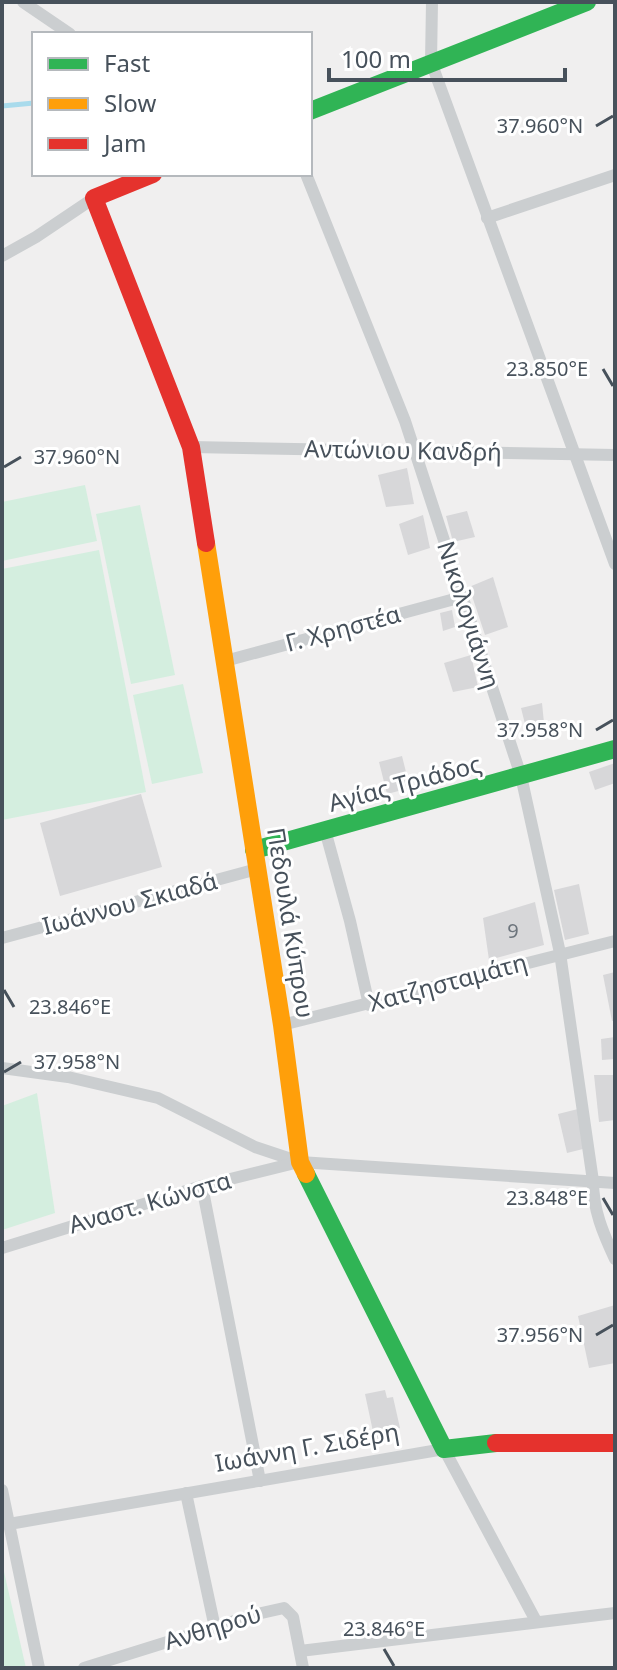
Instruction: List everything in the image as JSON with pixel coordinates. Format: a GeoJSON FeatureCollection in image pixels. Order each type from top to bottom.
{"type":"FeatureCollection","features":[{"type":"Feature","properties":{"kind":"street"},"geometry":{"type":"LineString","coordinates":[[23,2],[67,32]]}},
{"type":"Feature","properties":{"kind":"street"},"geometry":{"type":"LineString","coordinates":[[432,2],[431,62],[615,564]]}},
{"type":"Feature","properties":{"kind":"street"},"geometry":{"type":"LineString","coordinates":[[312,110],[587,2]]}},
{"type":"Feature","properties":{"kind":"street"},"geometry":{"type":"LineString","coordinates":[[487,218],[615,175]]}},
{"type":"Feature","properties":{"kind":"street"},"geometry":{"type":"LineString","coordinates":[[2,256],[94,198],[148,176]]}},
{"type":"Feature","properties":{"kind":"street","name":"Νικολογιάννη"},"geometry":{"type":"LineString","coordinates":[[307,176],[415,451],[521,776],[560,953],[593,1181],[593,1201],[615,1259]]}},
{"type":"Feature","properties":{"kind":"street","name":"Πεδουλά Κύπρου"},"geometry":{"type":"LineString","coordinates":[[94,198],[191,447],[282,1025],[300,1162],[444,1449],[536,1621]]}},
{"type":"Feature","properties":{"kind":"street","name":"Αντώνιου Κανδρή"},"geometry":{"type":"LineString","coordinates":[[191,447],[615,455]]}},
{"type":"Feature","properties":{"kind":"street","name":"Γ. Χρηστέα"},"geometry":{"type":"LineString","coordinates":[[225,661],[462,597]]}},
{"type":"Feature","properties":{"kind":"street","name":"Αγίας Τριάδος"},"geometry":{"type":"LineString","coordinates":[[254,850],[615,749]]}},
{"type":"Feature","properties":{"kind":"street"},"geometry":{"type":"LineString","coordinates":[[325,830],[369,1005]]}},
{"type":"Feature","properties":{"kind":"street","name":"Ιωάννου Σκιαδά"},"geometry":{"type":"LineString","coordinates":[[2,938],[257,869]]}},
{"type":"Feature","properties":{"kind":"street","name":"Χατζησταμάτη"},"geometry":{"type":"LineString","coordinates":[[282,1025],[615,941]]}},
{"type":"Feature","properties":{"kind":"street"},"geometry":{"type":"LineString","coordinates":[[2,1068],[79,1079],[158,1098],[255,1147],[300,1162],[615,1183]]}},
{"type":"Feature","properties":{"kind":"street","name":"Αναστ. Κώνστα"},"geometry":{"type":"LineString","coordinates":[[2,1248],[202,1186],[300,1162]]}},
{"type":"Feature","properties":{"kind":"street"},"geometry":{"type":"LineString","coordinates":[[202,1186],[260,1481]]}},
{"type":"Feature","properties":{"kind":"street","name":"Ιωάννη Γ. Σιδέρη"},"geometry":{"type":"LineString","coordinates":[[9,1524],[444,1449],[500,1443],[615,1443]]}},
{"type":"Feature","properties":{"kind":"street"},"geometry":{"type":"LineString","coordinates":[[2,1490],[39,1668]]}},
{"type":"Feature","properties":{"kind":"street"},"geometry":{"type":"LineString","coordinates":[[186,1493],[215,1628]]}},
{"type":"Feature","properties":{"kind":"street","name":"Ανθηρού"},"geometry":{"type":"LineString","coordinates":[[84,1668],[277,1608],[284,1608],[293,1617],[300,1651]]}},
{"type":"Feature","properties":{"kind":"street"},"geometry":{"type":"LineString","coordinates":[[303,1668],[300,1651],[615,1613]]}},
{"type":"Feature","properties":{"kind":"green space"},"geometry":{"type":"Polygon","coordinates":[[[85,485],[97,541],[2,561],[2,502],[85,485]]]}},
{"type":"Feature","properties":{"kind":"green space"},"geometry":{"type":"Polygon","coordinates":[[[140,505],[175,675],[131,684],[96,514],[140,505]]]}},
{"type":"Feature","properties":{"kind":"green space"},"geometry":{"type":"Polygon","coordinates":[[[99,550],[146,792],[2,820],[2,569],[99,550]]]}},
{"type":"Feature","properties":{"kind":"green space"},"geometry":{"type":"Polygon","coordinates":[[[183,684],[203,773],[152,784],[133,695],[183,684]]]}},
{"type":"Feature","properties":{"kind":"green space"},"geometry":{"type":"Polygon","coordinates":[[[37,1093],[55,1213],[2,1230],[2,1106],[37,1093]]]}},
{"type":"Feature","properties":{"kind":"green space"},"geometry":{"type":"Polygon","coordinates":[[[2,1563],[26,1668],[2,1668],[2,1563]]]}},
{"type":"Feature","properties":{"kind":"building"},"geometry":{"type":"Polygon","coordinates":[[[407,468],[414,504],[386,507],[378,475],[407,468]]]}},
{"type":"Feature","properties":{"kind":"building"},"geometry":{"type":"Polygon","coordinates":[[[467,511],[475,537],[453,542],[446,516],[467,511]]]}},
{"type":"Feature","properties":{"kind":"building"},"geometry":{"type":"Polygon","coordinates":[[[423,515],[430,548],[408,555],[399,524],[423,515]]]}},
{"type":"Feature","properties":{"kind":"building"},"geometry":{"type":"Polygon","coordinates":[[[493,577],[508,627],[485,635],[469,587],[493,577]]]}},
{"type":"Feature","properties":{"kind":"building"},"geometry":{"type":"Polygon","coordinates":[[[452,610],[455,627],[443,631],[440,613],[452,610]]]}},
{"type":"Feature","properties":{"kind":"building"},"geometry":{"type":"Polygon","coordinates":[[[471,655],[478,687],[453,692],[444,663],[471,655]]]}},
{"type":"Feature","properties":{"kind":"building"},"geometry":{"type":"Polygon","coordinates":[[[542,703],[544,723],[526,728],[521,708],[542,703]]]}},
{"type":"Feature","properties":{"kind":"building"},"geometry":{"type":"Polygon","coordinates":[[[402,756],[410,788],[387,794],[379,762],[402,756]]]}},
{"type":"Feature","properties":{"kind":"building"},"geometry":{"type":"Polygon","coordinates":[[[615,763],[615,783],[595,790],[589,772],[615,763]]]}},
{"type":"Feature","properties":{"kind":"building"},"geometry":{"type":"Polygon","coordinates":[[[141,794],[162,867],[60,896],[40,823],[141,794]]]}},
{"type":"Feature","properties":{"kind":"building"},"geometry":{"type":"Polygon","coordinates":[[[579,884],[589,934],[565,940],[554,890],[579,884]]]}},
{"type":"Feature","properties":{"kind":"building"},"geometry":{"type":"Polygon","coordinates":[[[535,902],[544,945],[489,960],[483,918],[535,902]]]}},
{"type":"Feature","properties":{"kind":"building"},"geometry":{"type":"Polygon","coordinates":[[[615,972],[615,1020],[612,1021],[603,975],[615,972]]]}},
{"type":"Feature","properties":{"kind":"building"},"geometry":{"type":"Polygon","coordinates":[[[615,1037],[615,1059],[602,1060],[601,1039],[615,1037]]]}},
{"type":"Feature","properties":{"kind":"building"},"geometry":{"type":"Polygon","coordinates":[[[594,1075],[615,1075],[615,1120],[599,1122],[594,1075]]]}},
{"type":"Feature","properties":{"kind":"building"},"geometry":{"type":"Polygon","coordinates":[[[578,1109],[583,1149],[567,1153],[558,1114],[578,1109]]]}},
{"type":"Feature","properties":{"kind":"building"},"geometry":{"type":"Polygon","coordinates":[[[615,1305],[615,1363],[589,1368],[578,1316],[615,1305]]]}},
{"type":"Feature","properties":{"kind":"building"},"geometry":{"type":"Polygon","coordinates":[[[385,1390],[387,1398],[393,1397],[400,1428],[386,1431],[388,1438],[375,1441],[365,1394],[385,1390]]]}},
{"type":"Feature","properties":{"kind":"waterway"},"geometry":{"type":"LineString","coordinates":[[2,106],[32,103]]}},
{"type":"Feature","properties":{"kind":"traffic: fast"},"geometry":{"type":"LineString","coordinates":[[312,110],[587,2]]}},
{"type":"Feature","properties":{"kind":"traffic: fast"},"geometry":{"type":"LineString","coordinates":[[254,850],[615,749]]}},
{"type":"Feature","properties":{"kind":"traffic: fast"},"geometry":{"type":"LineString","coordinates":[[306,1174],[444,1449],[496,1443]]}},
{"type":"Feature","properties":{"kind":"traffic: slow"},"geometry":{"type":"LineString","coordinates":[[206,543],[282,1025],[300,1162],[306,1174]]}},
{"type":"Feature","properties":{"kind":"traffic: jam"},"geometry":{"type":"LineString","coordinates":[[148,176],[94,198],[191,447],[206,543]]}},
{"type":"Feature","properties":{"kind":"traffic: jam"},"geometry":{"type":"LineString","coordinates":[[496,1443],[615,1443]]}}]}
